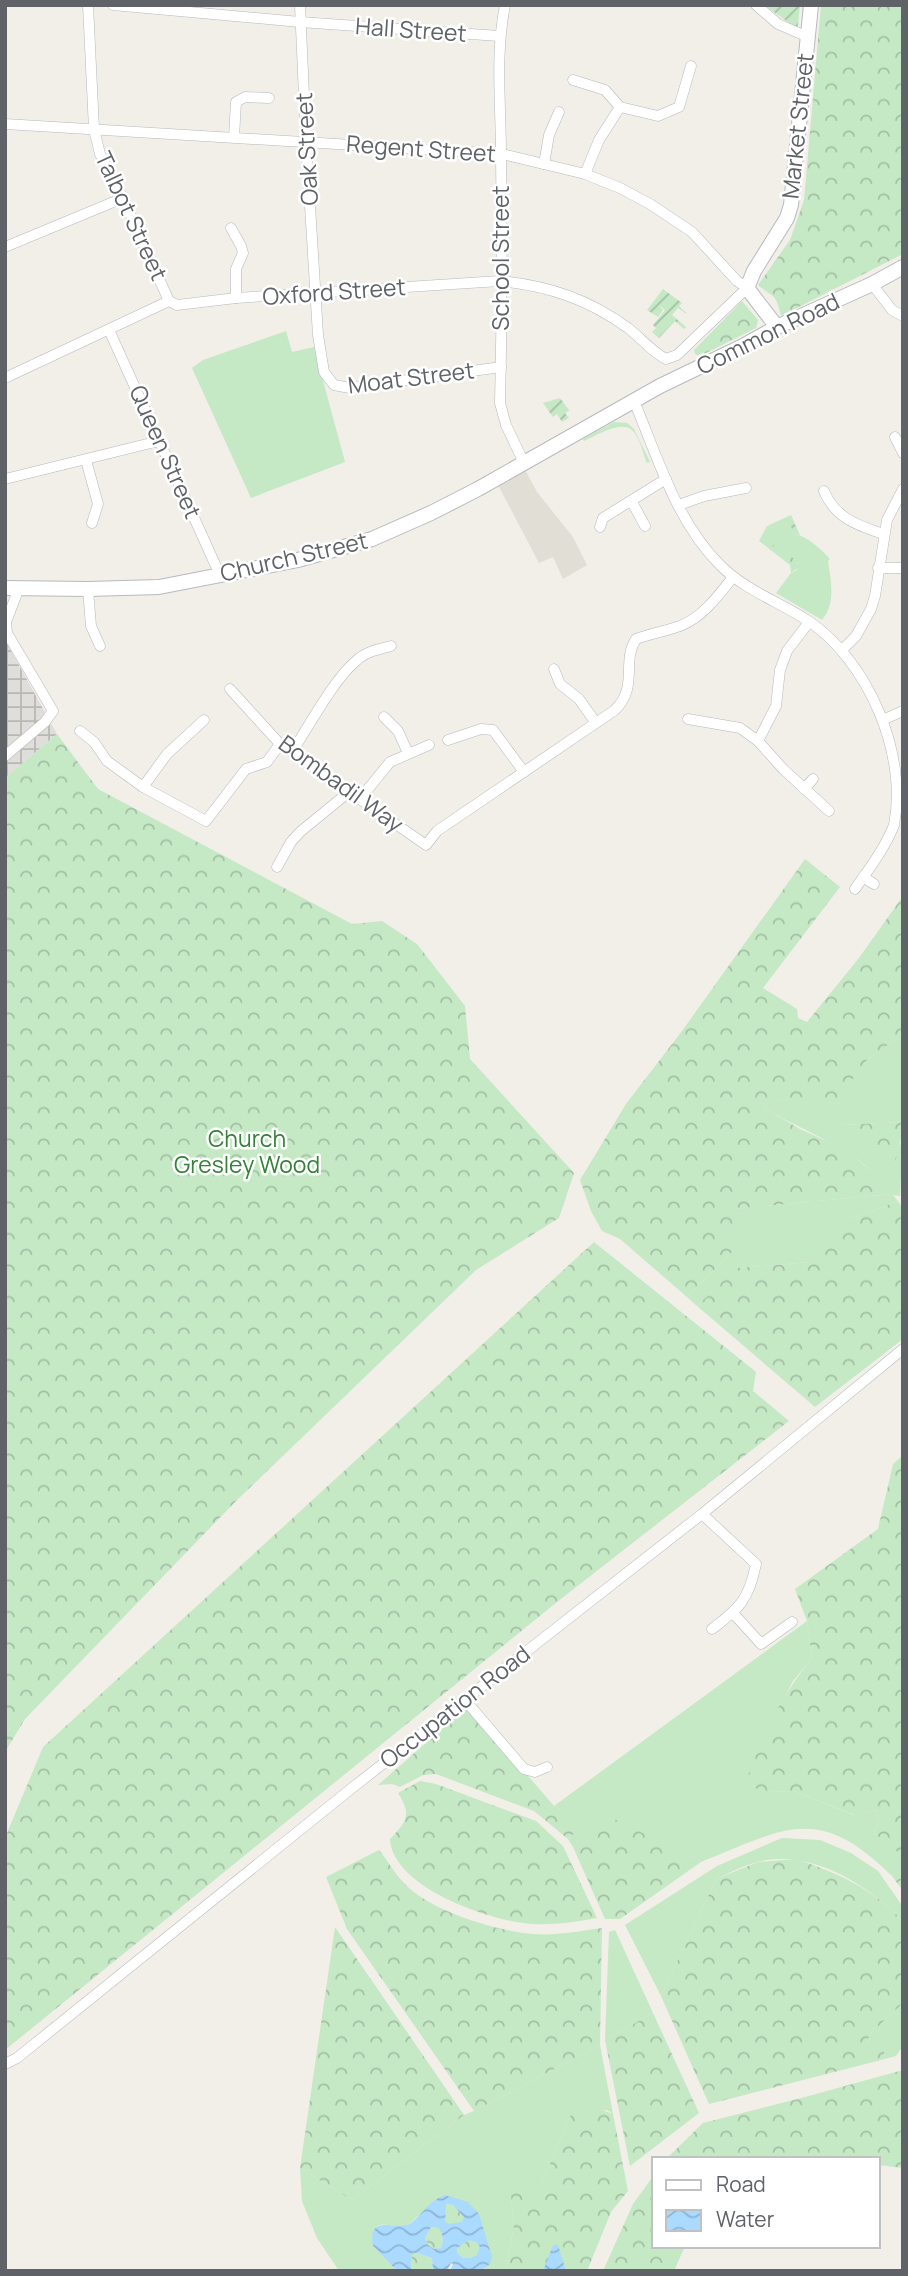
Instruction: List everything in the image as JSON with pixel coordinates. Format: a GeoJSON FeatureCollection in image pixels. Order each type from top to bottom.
{"type":"FeatureCollection","features":[{"type":"Feature","properties":{"kind":"street","name":"Talbot Street"},"geometry":{"type":"LineString","coordinates":[[88,5],[93,129],[100,154],[123,198],[169,301]]}},
{"type":"Feature","properties":{"kind":"street","name":"Hall Street"},"geometry":{"type":"LineString","coordinates":[[113,5],[499,36]]}},
{"type":"Feature","properties":{"kind":"street","name":"Oak Street"},"geometry":{"type":"LineString","coordinates":[[300,5],[317,293]]}},
{"type":"Feature","properties":{"kind":"street","name":"School Street"},"geometry":{"type":"LineString","coordinates":[[505,5],[499,36],[502,154],[500,403],[502,414],[524,463]]}},
{"type":"Feature","properties":{"kind":"street"},"geometry":{"type":"LineString","coordinates":[[756,5],[778,23],[808,37]]}},
{"type":"Feature","properties":{"kind":"street","name":"Market Street"},"geometry":{"type":"LineString","coordinates":[[660,356],[666,359],[677,355],[747,288],[754,271],[787,218],[791,205],[811,5]]}},
{"type":"Feature","properties":{"kind":"street"},"geometry":{"type":"LineString","coordinates":[[573,79],[605,90],[620,107],[658,116],[679,107],[691,66]]}},
{"type":"Feature","properties":{"kind":"street"},"geometry":{"type":"LineString","coordinates":[[234,137],[236,102],[245,97],[269,98]]}},
{"type":"Feature","properties":{"kind":"street"},"geometry":{"type":"LineString","coordinates":[[585,174],[599,140],[620,107]]}},
{"type":"Feature","properties":{"kind":"street"},"geometry":{"type":"LineString","coordinates":[[544,164],[549,135],[559,112]]}},
{"type":"Feature","properties":{"kind":"street","name":"Regent Street"},"geometry":{"type":"LineString","coordinates":[[5,124],[502,154],[585,174],[620,188],[677,220],[699,238],[737,281],[747,288],[777,327]]}},
{"type":"Feature","properties":{"kind":"street"},"geometry":{"type":"LineString","coordinates":[[5,247],[123,198]]}},
{"type":"Feature","properties":{"kind":"street"},"geometry":{"type":"LineString","coordinates":[[231,228],[243,253],[236,269],[236,298]]}},
{"type":"Feature","properties":{"kind":"street","name":"Common Road"},"geometry":{"type":"LineString","coordinates":[[634,401],[777,327],[903,267]]}},
{"type":"Feature","properties":{"kind":"street","name":"Oxford Street"},"geometry":{"type":"LineString","coordinates":[[5,378],[169,301],[177,305],[236,298],[500,281],[533,285],[586,303],[623,325],[660,356]]}},
{"type":"Feature","properties":{"kind":"street"},"geometry":{"type":"LineString","coordinates":[[872,284],[892,310],[903,316]]}},
{"type":"Feature","properties":{"kind":"street","name":"Moat Street"},"geometry":{"type":"LineString","coordinates":[[317,293],[321,358],[324,372],[334,385],[350,388],[501,367]]}},
{"type":"Feature","properties":{"kind":"street","name":"Queen Street"},"geometry":{"type":"LineString","coordinates":[[110,330],[220,575]]}},
{"type":"Feature","properties":{"kind":"street"},"geometry":{"type":"LineString","coordinates":[[634,401],[678,505],[710,555],[751,590],[809,622],[842,650],[864,679],[887,718],[902,758],[902,784],[894,825],[855,889]]}},
{"type":"Feature","properties":{"kind":"street","name":"Church Street"},"geometry":{"type":"LineString","coordinates":[[12,588],[159,587],[298,560],[372,539],[431,513],[634,401]]}},
{"type":"Feature","properties":{"kind":"street"},"geometry":{"type":"LineString","coordinates":[[895,437],[903,453]]}},
{"type":"Feature","properties":{"kind":"street"},"geometry":{"type":"LineString","coordinates":[[5,479],[159,441]]}},
{"type":"Feature","properties":{"kind":"street"},"geometry":{"type":"LineString","coordinates":[[86,460],[98,504],[92,523]]}},
{"type":"Feature","properties":{"kind":"street"},"geometry":{"type":"LineString","coordinates":[[600,527],[603,518],[666,479]]}},
{"type":"Feature","properties":{"kind":"street"},"geometry":{"type":"LineString","coordinates":[[678,505],[704,496],[746,488]]}},
{"type":"Feature","properties":{"kind":"street"},"geometry":{"type":"LineString","coordinates":[[842,650],[856,636],[868,616],[875,596],[883,534],[891,508],[903,489]]}},
{"type":"Feature","properties":{"kind":"street"},"geometry":{"type":"LineString","coordinates":[[824,491],[828,501],[842,516],[856,525],[883,534]]}},
{"type":"Feature","properties":{"kind":"street"},"geometry":{"type":"LineString","coordinates":[[632,502],[645,526]]}},
{"type":"Feature","properties":{"kind":"street"},"geometry":{"type":"LineString","coordinates":[[878,568],[903,568]]}},
{"type":"Feature","properties":{"kind":"street"},"geometry":{"type":"LineString","coordinates":[[447,740],[481,729],[494,730],[524,772],[615,710],[624,701],[629,684],[631,647],[636,639],[692,620],[718,596],[733,577]]}},
{"type":"Feature","properties":{"kind":"street"},"geometry":{"type":"LineString","coordinates":[[5,756],[45,722],[53,711],[7,633],[6,622],[12,588]]}},
{"type":"Feature","properties":{"kind":"street"},"geometry":{"type":"LineString","coordinates":[[88,589],[91,626],[100,646]]}},
{"type":"Feature","properties":{"kind":"street"},"geometry":{"type":"LineString","coordinates":[[758,741],[776,706],[780,670],[788,651],[809,622]]}},
{"type":"Feature","properties":{"kind":"street"},"geometry":{"type":"LineString","coordinates":[[292,752],[340,679],[356,660],[391,646]]}},
{"type":"Feature","properties":{"kind":"street"},"geometry":{"type":"LineString","coordinates":[[554,669],[560,684],[579,699],[596,723]]}},
{"type":"Feature","properties":{"kind":"street","name":"Bombadil Way"},"geometry":{"type":"LineString","coordinates":[[230,690],[280,744],[426,845],[437,831],[524,772]]}},
{"type":"Feature","properties":{"kind":"street"},"geometry":{"type":"LineString","coordinates":[[887,718],[903,711]]}},
{"type":"Feature","properties":{"kind":"street"},"geometry":{"type":"LineString","coordinates":[[384,717],[398,731],[408,753]]}},
{"type":"Feature","properties":{"kind":"street"},"geometry":{"type":"LineString","coordinates":[[688,719],[704,727],[740,728],[758,741],[783,769],[829,811]]}},
{"type":"Feature","properties":{"kind":"street"},"geometry":{"type":"LineString","coordinates":[[143,787],[167,754],[204,720]]}},
{"type":"Feature","properties":{"kind":"street"},"geometry":{"type":"LineString","coordinates":[[80,731],[94,742],[107,761],[143,787],[206,821],[246,769],[267,762],[280,744]]}},
{"type":"Feature","properties":{"kind":"street"},"geometry":{"type":"LineString","coordinates":[[360,799],[390,762],[429,745]]}},
{"type":"Feature","properties":{"kind":"street"},"geometry":{"type":"LineString","coordinates":[[804,789],[813,779]]}},
{"type":"Feature","properties":{"kind":"street"},"geometry":{"type":"LineString","coordinates":[[277,867],[300,832],[350,791]]}},
{"type":"Feature","properties":{"kind":"street"},"geometry":{"type":"LineString","coordinates":[[863,877],[874,884]]}},
{"type":"Feature","properties":{"kind":"street","name":"Occupation Road"},"geometry":{"type":"LineString","coordinates":[[5,2064],[17,2058],[702,1514],[903,1349]]}},
{"type":"Feature","properties":{"kind":"street"},"geometry":{"type":"LineString","coordinates":[[702,1514],[756,1564],[751,1588],[733,1613],[712,1629]]}},
{"type":"Feature","properties":{"kind":"street"},"geometry":{"type":"LineString","coordinates":[[733,1613],[761,1644],[792,1622]]}},
{"type":"Feature","properties":{"kind":"street"},"geometry":{"type":"LineString","coordinates":[[465,1700],[524,1769],[535,1772],[547,1768]]}},
{"type":"Feature","properties":{"kind":"shaded area"},"geometry":{"type":"Polygon","coordinates":[[[524,468],[537,492],[573,537],[587,565],[563,579],[553,557],[539,563],[497,483],[524,468]]]}},
{"type":"Feature","properties":{"kind":"shaded area"},"geometry":{"type":"Polygon","coordinates":[[[5,640],[57,734],[5,778],[5,640]]]}},
{"type":"Feature","properties":{"kind":"green space"},"geometry":{"type":"Polygon","coordinates":[[[764,5],[800,5],[798,26],[795,27],[764,5]]]}},
{"type":"Feature","properties":{"kind":"green space"},"geometry":{"type":"Polygon","coordinates":[[[821,5],[903,5],[903,254],[781,316],[773,296],[758,285],[790,240],[804,200],[821,5]]]}},
{"type":"Feature","properties":{"kind":"green space"},"geometry":{"type":"Polygon","coordinates":[[[663,289],[682,303],[679,306],[687,314],[678,308],[672,315],[686,327],[684,329],[675,321],[659,338],[652,332],[656,328],[653,325],[665,310],[659,305],[663,310],[658,317],[647,310],[663,289]]]}},
{"type":"Feature","properties":{"kind":"green space"},"geometry":{"type":"Polygon","coordinates":[[[742,301],[758,320],[756,328],[700,356],[695,354],[694,350],[742,301]]]}},
{"type":"Feature","properties":{"kind":"green space"},"geometry":{"type":"Polygon","coordinates":[[[286,331],[292,352],[314,347],[345,462],[251,498],[192,368],[203,360],[286,331]]]}},
{"type":"Feature","properties":{"kind":"green space"},"geometry":{"type":"Polygon","coordinates":[[[560,398],[569,410],[565,413],[569,418],[562,422],[557,414],[553,417],[543,403],[560,398]]]}},
{"type":"Feature","properties":{"kind":"green space"},"geometry":{"type":"Polygon","coordinates":[[[614,422],[627,423],[634,429],[650,462],[647,463],[638,438],[628,428],[609,430],[584,441],[583,439],[614,422]]]}},
{"type":"Feature","properties":{"kind":"green space"},"geometry":{"type":"Polygon","coordinates":[[[791,515],[800,535],[795,534],[789,523],[773,528],[767,526],[791,515]]]}},
{"type":"Feature","properties":{"kind":"green space"},"geometry":{"type":"Polygon","coordinates":[[[789,522],[795,534],[818,547],[830,559],[831,599],[822,620],[776,593],[791,573],[797,570],[798,563],[761,537],[767,526],[773,528],[789,522]]]}},
{"type":"Feature","properties":{"kind":"green space"},"geometry":{"type":"Polygon","coordinates":[[[761,537],[796,560],[799,567],[791,573],[790,565],[759,541],[761,537]]]}},
{"type":"Feature","properties":{"kind":"green space","name":"Church Gresley Wood"},"geometry":{"type":"Polygon","coordinates":[[[57,734],[98,789],[352,924],[382,921],[417,944],[465,1006],[470,1059],[574,1173],[559,1218],[476,1270],[236,1501],[25,1719],[5,1752],[5,778],[57,734]]]}},
{"type":"Feature","properties":{"kind":"green space"},"geometry":{"type":"Polygon","coordinates":[[[805,859],[840,887],[763,988],[797,1009],[798,1018],[807,1022],[859,958],[903,896],[903,1034],[867,1060],[836,1101],[767,1099],[764,1108],[800,1129],[842,1148],[882,1179],[891,1180],[892,1194],[734,1209],[733,1251],[687,1297],[620,1239],[602,1231],[591,1211],[580,1180],[626,1104],[682,1031],[805,859]]]}},
{"type":"Feature","properties":{"kind":"green space"},"geometry":{"type":"Polygon","coordinates":[[[903,1034],[903,1122],[839,1125],[895,1165],[897,1151],[903,1139],[900,1196],[893,1195],[898,1201],[851,1219],[811,1262],[738,1268],[697,1306],[687,1297],[733,1251],[733,1209],[892,1194],[866,1166],[850,1155],[764,1108],[767,1099],[836,1100],[867,1060],[903,1034]]]}},
{"type":"Feature","properties":{"kind":"green space"},"geometry":{"type":"Polygon","coordinates":[[[903,1122],[895,1165],[886,1165],[837,1125],[903,1122]]]}},
{"type":"Feature","properties":{"kind":"green space"},"geometry":{"type":"Polygon","coordinates":[[[898,1201],[903,1209],[903,1339],[815,1407],[697,1306],[737,1268],[811,1262],[825,1236],[851,1219],[898,1201]]]}},
{"type":"Feature","properties":{"kind":"green space"},"geometry":{"type":"Polygon","coordinates":[[[594,1242],[756,1372],[753,1391],[789,1421],[557,1602],[5,2050],[5,1838],[43,1747],[594,1242]]]}},
{"type":"Feature","properties":{"kind":"green space"},"geometry":{"type":"Polygon","coordinates":[[[903,1455],[903,1891],[892,1876],[899,1853],[874,1833],[879,1821],[876,1810],[855,1815],[794,1791],[768,1792],[745,1785],[772,1718],[812,1658],[807,1621],[795,1589],[878,1529],[893,1464],[903,1455]]]}},
{"type":"Feature","properties":{"kind":"green space"},"geometry":{"type":"Polygon","coordinates":[[[807,1621],[812,1658],[793,1681],[764,1736],[768,1792],[794,1791],[854,1815],[876,1810],[879,1821],[874,1833],[900,1853],[892,1876],[866,1853],[843,1838],[821,1831],[801,1829],[779,1832],[701,1862],[602,1814],[573,1847],[568,1839],[583,1824],[554,1806],[807,1621]]]}},
{"type":"Feature","properties":{"kind":"green space"},"geometry":{"type":"Polygon","coordinates":[[[468,1706],[554,1806],[584,1824],[568,1839],[534,1811],[436,1774],[423,1775],[400,1787],[392,1784],[378,1785],[468,1706]]]}},
{"type":"Feature","properties":{"kind":"green space"},"geometry":{"type":"Polygon","coordinates":[[[420,1781],[436,1784],[536,1821],[563,1846],[597,1918],[549,1924],[515,1922],[470,1909],[425,1886],[407,1872],[395,1856],[390,1839],[406,1818],[405,1807],[398,1793],[420,1781]]]}},
{"type":"Feature","properties":{"kind":"green space"},"geometry":{"type":"Polygon","coordinates":[[[602,1813],[701,1862],[620,1919],[605,1919],[573,1847],[602,1813]]]}},
{"type":"Feature","properties":{"kind":"green space"},"geometry":{"type":"Polygon","coordinates":[[[782,1838],[820,1840],[851,1853],[878,1871],[903,1907],[903,1921],[873,1894],[836,1872],[797,1860],[757,1862],[716,1879],[661,1996],[625,1925],[717,1866],[782,1838]]]}},
{"type":"Feature","properties":{"kind":"green space"},"geometry":{"type":"Polygon","coordinates":[[[379,1850],[401,1880],[416,1894],[465,1918],[501,1929],[533,1934],[559,1934],[602,1928],[600,2045],[474,2111],[347,1929],[326,1877],[379,1850]]]}},
{"type":"Feature","properties":{"kind":"green space"},"geometry":{"type":"Polygon","coordinates":[[[796,1859],[854,1883],[879,1899],[903,1921],[903,2003],[870,2034],[867,2043],[884,2048],[885,2059],[709,2104],[661,1996],[716,1879],[758,1862],[796,1859]]]}},
{"type":"Feature","properties":{"kind":"green space"},"geometry":{"type":"Polygon","coordinates":[[[335,1927],[464,2115],[352,2200],[300,2168],[335,1927]]]}},
{"type":"Feature","properties":{"kind":"green space"},"geometry":{"type":"Polygon","coordinates":[[[615,1930],[653,2013],[605,2040],[609,1932],[615,1930]]]}},
{"type":"Feature","properties":{"kind":"green space"},"geometry":{"type":"Polygon","coordinates":[[[903,2003],[903,2046],[896,2056],[885,2059],[884,2048],[867,2044],[870,2034],[903,2003]]]}},
{"type":"Feature","properties":{"kind":"green space"},"geometry":{"type":"Polygon","coordinates":[[[653,2013],[699,2113],[630,2166],[605,2040],[653,2013]]]}},
{"type":"Feature","properties":{"kind":"green space"},"geometry":{"type":"Polygon","coordinates":[[[600,2045],[613,2114],[607,2110],[570,2116],[541,2185],[511,2196],[514,2225],[506,2271],[481,2271],[486,2269],[420,2214],[407,2225],[379,2225],[375,2229],[373,2246],[397,2271],[339,2271],[317,2238],[302,2201],[300,2168],[352,2200],[464,2115],[600,2045]]]}},
{"type":"Feature","properties":{"kind":"green space"},"geometry":{"type":"Polygon","coordinates":[[[903,2070],[903,2168],[880,2165],[880,2157],[668,2157],[703,2123],[903,2070]]]}},
{"type":"Feature","properties":{"kind":"green space"},"geometry":{"type":"Polygon","coordinates":[[[588,2105],[613,2114],[628,2191],[611,2212],[587,2271],[506,2271],[514,2225],[511,2196],[515,2187],[541,2185],[570,2116],[588,2105]]]}},
{"type":"Feature","properties":{"kind":"green space"},"geometry":{"type":"Polygon","coordinates":[[[652,2178],[652,2248],[684,2248],[674,2271],[603,2271],[633,2204],[652,2178]]]}},
{"type":"Feature","properties":{"kind":"green space"},"geometry":{"type":"Polygon","coordinates":[[[446,2203],[453,2205],[464,2217],[462,2222],[445,2222],[446,2203]]]}},
{"type":"Feature","properties":{"kind":"green space"},"geometry":{"type":"Polygon","coordinates":[[[431,2227],[439,2228],[443,2241],[441,2249],[428,2245],[425,2238],[431,2227]]]}},
{"type":"Feature","properties":{"kind":"green space"},"geometry":{"type":"Polygon","coordinates":[[[469,2240],[480,2247],[477,2255],[463,2258],[457,2248],[469,2240]]]}},
{"type":"Feature","properties":{"kind":"green space"},"geometry":{"type":"Polygon","coordinates":[[[418,2253],[432,2258],[433,2271],[411,2271],[412,2254],[418,2253]]]}},
{"type":"Feature","properties":{"kind":"water"},"geometry":{"type":"Polygon","coordinates":[[[445,2195],[468,2202],[479,2214],[492,2257],[490,2264],[481,2271],[450,2271],[453,2264],[451,2263],[447,2271],[433,2271],[432,2258],[418,2253],[412,2254],[411,2271],[397,2271],[373,2246],[375,2229],[384,2225],[411,2223],[445,2195]],[[446,2203],[445,2222],[462,2222],[464,2217],[453,2205],[446,2203]],[[431,2227],[425,2238],[428,2245],[434,2249],[441,2248],[443,2238],[439,2228],[431,2227]],[[469,2240],[457,2248],[463,2258],[471,2258],[477,2255],[480,2247],[469,2240]]]}},
{"type":"Feature","properties":{"kind":"water"},"geometry":{"type":"Polygon","coordinates":[[[553,2245],[558,2245],[566,2271],[543,2271],[553,2245]]]}}]}
